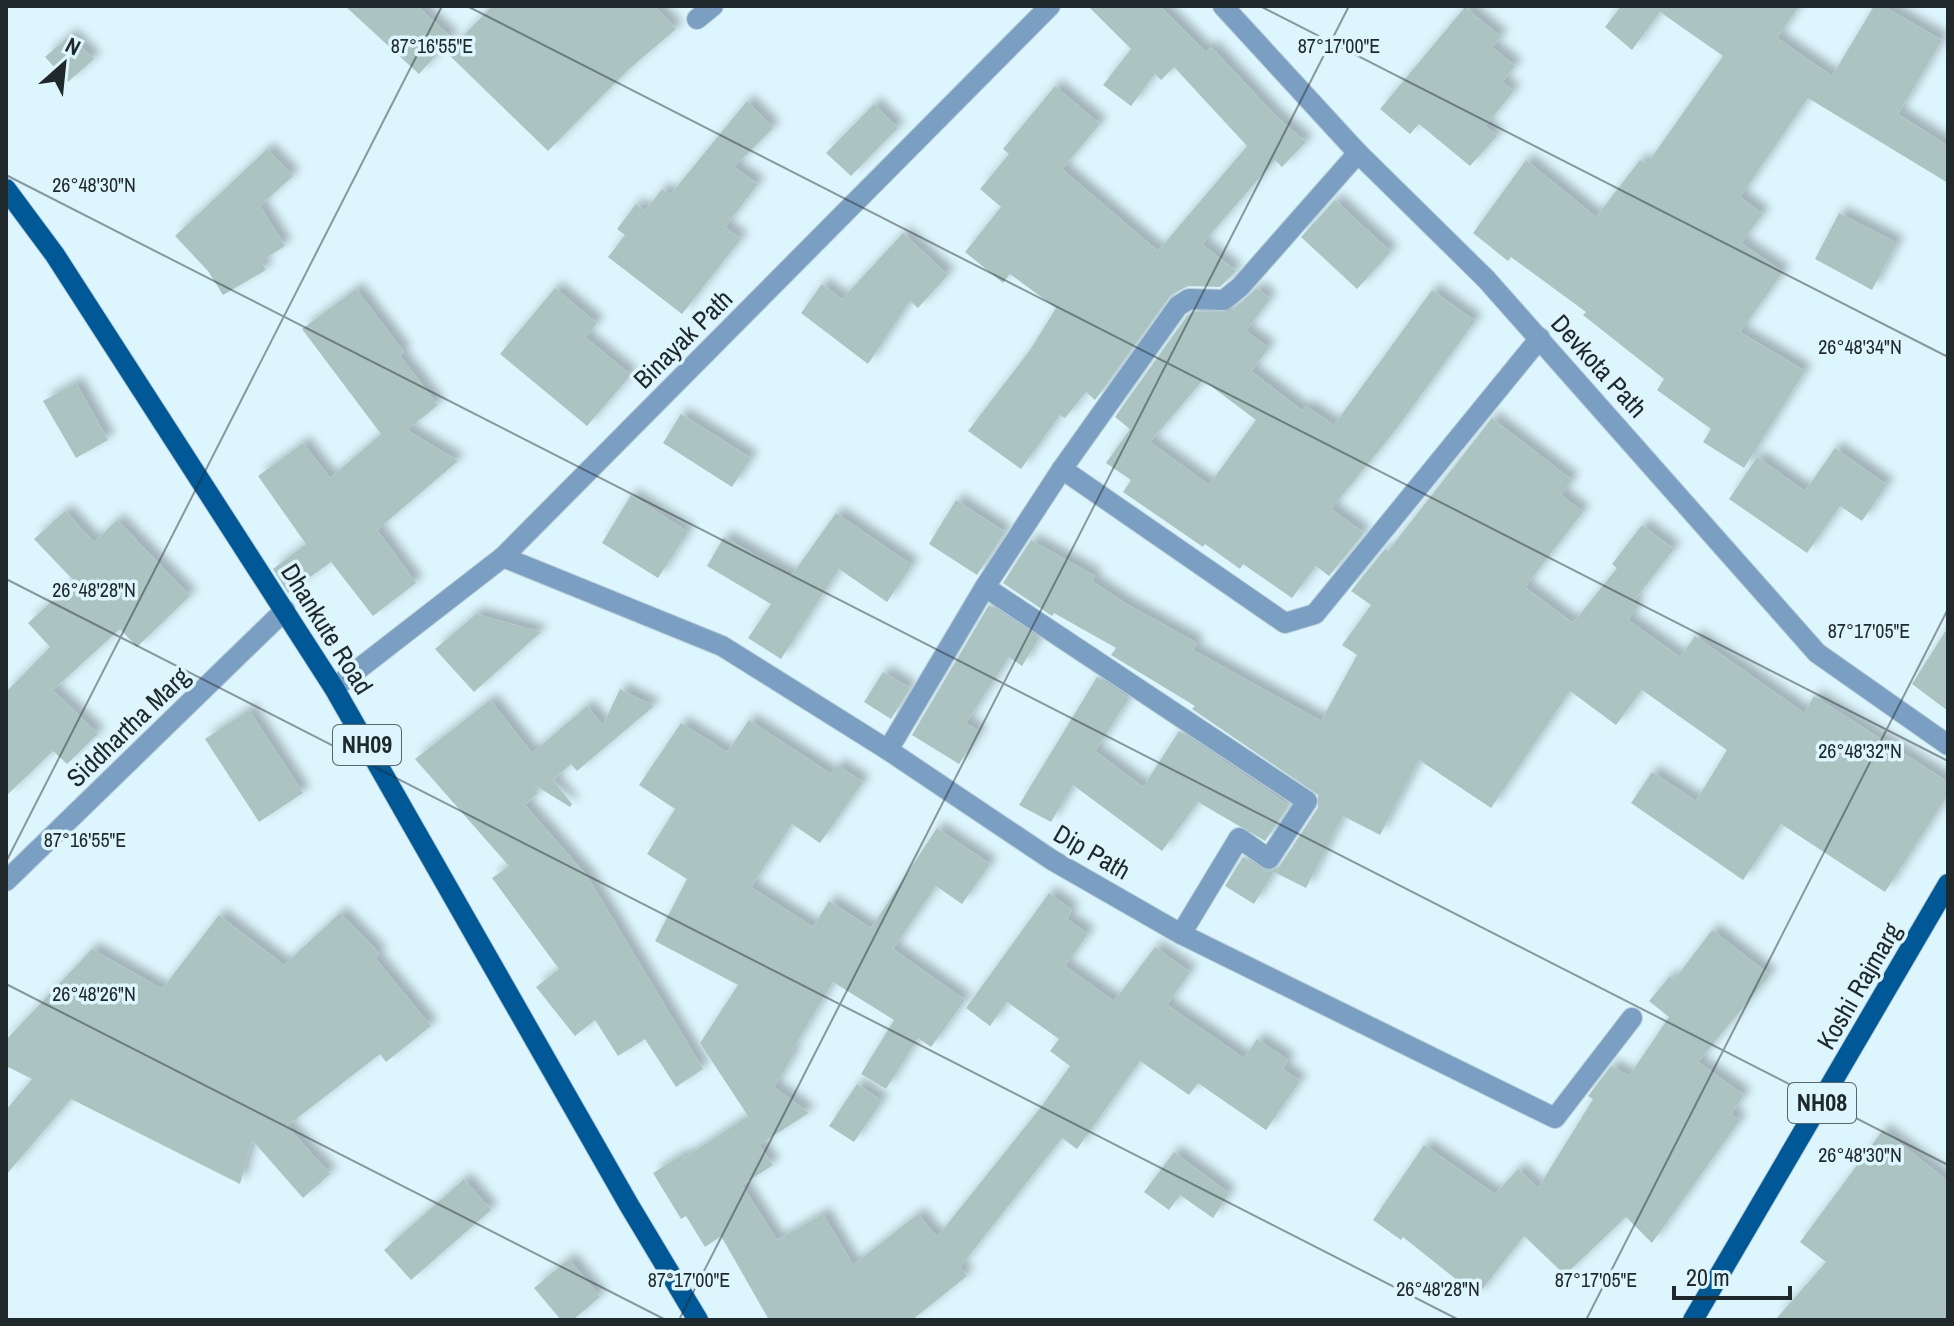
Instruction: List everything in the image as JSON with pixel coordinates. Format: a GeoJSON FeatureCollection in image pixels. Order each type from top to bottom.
{"type":"FeatureCollection","features":[{"type":"Feature","properties":{"kind":"main road","name":"Dhankute Road"},"geometry":{"type":"LineString","coordinates":[[6,189],[55,255],[334,688],[698,1320]]}},
{"type":"Feature","properties":{"kind":"main road","name":"Koshi Rajmarg"},"geometry":{"type":"LineString","coordinates":[[1693,1320],[1948,884]]}},
{"type":"Feature","properties":{"kind":"street","name":"Binayak Path"},"geometry":{"type":"LineString","coordinates":[[334,688],[503,557],[1050,6]]}},
{"type":"Feature","properties":{"kind":"street","name":"Devkota Path"},"geometry":{"type":"LineString","coordinates":[[1223,6],[1358,153],[1486,279],[1817,653],[1948,745]]}},
{"type":"Feature","properties":{"kind":"street"},"geometry":{"type":"LineString","coordinates":[[888,750],[985,587],[1062,469],[1178,306],[1189,299],[1224,300],[1240,287],[1358,153]]}},
{"type":"Feature","properties":{"kind":"street"},"geometry":{"type":"LineString","coordinates":[[1062,469],[1285,623],[1315,614],[1540,338]]}},
{"type":"Feature","properties":{"kind":"street","name":"Dip Path"},"geometry":{"type":"LineString","coordinates":[[503,557],[722,646],[888,750],[1052,860],[1181,934],[1555,1118],[1632,1018]]}},
{"type":"Feature","properties":{"kind":"street"},"geometry":{"type":"LineString","coordinates":[[985,587],[1307,801],[1269,859],[1239,838],[1181,934]]}},
{"type":"Feature","properties":{"kind":"street","name":"Siddhartha Marg"},"geometry":{"type":"LineString","coordinates":[[6,881],[285,610]]}},
{"type":"Feature","properties":{"kind":"building"},"geometry":{"type":"Polygon","coordinates":[[[345,6],[417,6],[452,38],[419,74],[345,6]]]}},
{"type":"Feature","properties":{"kind":"building"},"geometry":{"type":"Polygon","coordinates":[[[492,6],[654,6],[676,29],[628,70],[548,151],[447,53],[492,6]]]}},
{"type":"Feature","properties":{"kind":"building"},"geometry":{"type":"Polygon","coordinates":[[[1088,6],[1160,6],[1206,52],[1211,47],[1277,117],[1306,142],[1282,167],[1275,160],[1202,244],[1236,271],[1220,287],[1188,286],[1171,295],[1095,400],[1086,392],[1065,418],[1060,415],[1021,469],[968,431],[1030,350],[1056,308],[1010,274],[1003,283],[965,252],[1001,207],[980,189],[1009,154],[1003,149],[1055,86],[1100,124],[1062,169],[1158,251],[1247,146],[1174,67],[1161,80],[1155,74],[1131,106],[1103,85],[1131,49],[1088,6]]]}},
{"type":"Feature","properties":{"kind":"building"},"geometry":{"type":"Polygon","coordinates":[[[1621,6],[1799,6],[1777,38],[1832,76],[1874,6],[1883,6],[1942,40],[1898,114],[1948,146],[1948,183],[1808,98],[1740,197],[1763,214],[1741,243],[1783,272],[1740,332],[1805,371],[1744,468],[1703,442],[1711,429],[1657,390],[1664,379],[1583,315],[1586,312],[1511,257],[1508,261],[1473,233],[1526,160],[1596,217],[1640,160],[1647,164],[1723,56],[1660,12],[1632,50],[1605,27],[1621,6]]]}},
{"type":"Feature","properties":{"kind":"building"},"geometry":{"type":"Polygon","coordinates":[[[1465,7],[1501,37],[1492,47],[1515,66],[1502,82],[1514,91],[1485,126],[1497,136],[1470,166],[1419,124],[1410,134],[1380,109],[1465,7]]]}},
{"type":"Feature","properties":{"kind":"building"},"geometry":{"type":"Polygon","coordinates":[[[70,35],[94,59],[68,82],[45,57],[70,35]]]}},
{"type":"Feature","properties":{"kind":"building"},"geometry":{"type":"Polygon","coordinates":[[[747,101],[773,128],[734,167],[758,184],[725,227],[741,239],[682,314],[608,257],[625,235],[617,229],[636,204],[645,211],[662,189],[670,195],[747,101]]]}},
{"type":"Feature","properties":{"kind":"building"},"geometry":{"type":"Polygon","coordinates":[[[874,104],[898,128],[851,176],[826,153],[874,104]]]}},
{"type":"Feature","properties":{"kind":"building"},"geometry":{"type":"Polygon","coordinates":[[[267,149],[293,176],[260,206],[285,246],[261,261],[266,270],[223,295],[208,271],[175,236],[267,149]]]}},
{"type":"Feature","properties":{"kind":"building"},"geometry":{"type":"Polygon","coordinates":[[[1335,200],[1391,252],[1357,289],[1301,237],[1335,200]]]}},
{"type":"Feature","properties":{"kind":"building"},"geometry":{"type":"Polygon","coordinates":[[[1839,213],[1897,243],[1872,290],[1815,259],[1839,213]]]}},
{"type":"Feature","properties":{"kind":"building"},"geometry":{"type":"Polygon","coordinates":[[[903,233],[948,275],[918,308],[910,301],[868,364],[801,313],[822,284],[842,299],[903,233]]]}},
{"type":"Feature","properties":{"kind":"building"},"geometry":{"type":"Polygon","coordinates":[[[555,288],[597,323],[585,337],[631,375],[587,426],[500,354],[555,288]]]}},
{"type":"Feature","properties":{"kind":"building"},"geometry":{"type":"Polygon","coordinates":[[[1257,288],[1270,299],[1246,331],[1269,348],[1251,371],[1303,411],[1306,406],[1334,425],[1432,290],[1475,321],[1394,432],[1331,509],[1364,533],[1329,576],[1316,566],[1292,598],[1243,564],[1240,569],[1205,544],[1203,547],[1123,492],[1131,480],[1106,463],[1130,429],[1115,417],[1187,316],[1193,312],[1231,311],[1257,288]],[[1203,380],[1150,442],[1209,485],[1256,420],[1203,380]]]}},
{"type":"Feature","properties":{"kind":"building"},"geometry":{"type":"Polygon","coordinates":[[[356,289],[404,352],[400,356],[438,405],[407,430],[458,461],[377,530],[416,583],[373,616],[331,562],[288,593],[273,569],[306,544],[258,476],[303,443],[330,478],[381,434],[302,329],[356,289]]]}},
{"type":"Feature","properties":{"kind":"building"},"geometry":{"type":"Polygon","coordinates":[[[76,383],[108,440],[76,458],[43,401],[76,383]]]}},
{"type":"Feature","properties":{"kind":"building"},"geometry":{"type":"Polygon","coordinates":[[[681,414],[751,458],[732,487],[663,443],[681,414]]]}},
{"type":"Feature","properties":{"kind":"building"},"geometry":{"type":"Polygon","coordinates":[[[1492,418],[1572,480],[1561,495],[1583,512],[1525,587],[1573,623],[1617,568],[1612,564],[1642,525],[1674,549],[1633,602],[1638,607],[1628,620],[1680,657],[1695,636],[1804,713],[1814,696],[1948,782],[1948,795],[1885,892],[1781,824],[1743,880],[1631,803],[1652,772],[1696,801],[1727,750],[1642,690],[1616,725],[1570,691],[1491,808],[1419,760],[1380,835],[1343,816],[1306,888],[1274,872],[1254,904],[1225,886],[1243,857],[1267,872],[1279,867],[1318,808],[1318,795],[1192,709],[1195,706],[1111,655],[1116,648],[1054,613],[1052,616],[1003,583],[1031,540],[1095,576],[1092,581],[1125,603],[1197,643],[1193,650],[1321,721],[1357,655],[1342,645],[1371,605],[1351,591],[1385,549],[1388,551],[1492,418]]]}},
{"type":"Feature","properties":{"kind":"building"},"geometry":{"type":"Polygon","coordinates":[[[1835,448],[1887,485],[1862,521],[1840,506],[1807,553],[1729,499],[1757,457],[1805,491],[1835,448]]]}},
{"type":"Feature","properties":{"kind":"building"},"geometry":{"type":"Polygon","coordinates":[[[631,495],[688,532],[658,578],[602,543],[631,495]]]}},
{"type":"Feature","properties":{"kind":"building"},"geometry":{"type":"Polygon","coordinates":[[[956,500],[1005,532],[977,575],[929,544],[956,500]]]}},
{"type":"Feature","properties":{"kind":"building"},"geometry":{"type":"Polygon","coordinates":[[[65,511],[94,542],[117,520],[190,596],[137,647],[120,629],[53,690],[98,734],[67,764],[53,751],[6,796],[6,692],[50,647],[28,623],[74,581],[34,539],[65,511]]]}},
{"type":"Feature","properties":{"kind":"building"},"geometry":{"type":"Polygon","coordinates":[[[836,513],[912,565],[887,602],[839,569],[781,659],[748,638],[771,604],[707,566],[724,537],[791,576],[836,513]]]}},
{"type":"Feature","properties":{"kind":"building"},"geometry":{"type":"Polygon","coordinates":[[[989,605],[1039,638],[1022,666],[1009,657],[966,723],[980,732],[959,764],[912,735],[989,605]]]}},
{"type":"Feature","properties":{"kind":"building"},"geometry":{"type":"Polygon","coordinates":[[[476,614],[541,632],[474,692],[435,649],[476,614]]]}},
{"type":"Feature","properties":{"kind":"building"},"geometry":{"type":"Polygon","coordinates":[[[1948,627],[1948,711],[1912,684],[1948,627]]]}},
{"type":"Feature","properties":{"kind":"building"},"geometry":{"type":"Polygon","coordinates":[[[883,672],[910,688],[891,719],[864,702],[883,672]]]}},
{"type":"Feature","properties":{"kind":"building"},"geometry":{"type":"Polygon","coordinates":[[[1097,677],[1129,698],[1095,751],[1143,787],[1179,731],[1289,805],[1265,841],[1198,802],[1162,851],[1073,785],[1051,822],[1019,805],[1097,677]]]}},
{"type":"Feature","properties":{"kind":"building"},"geometry":{"type":"Polygon","coordinates":[[[620,689],[654,706],[577,771],[571,764],[553,780],[572,804],[570,807],[533,784],[538,793],[525,805],[587,876],[703,1069],[676,1087],[645,1039],[618,1056],[595,1020],[575,1036],[536,987],[559,969],[492,878],[509,866],[415,759],[490,700],[532,753],[587,706],[603,725],[620,689]]]}},
{"type":"Feature","properties":{"kind":"building"},"geometry":{"type":"Polygon","coordinates":[[[249,710],[303,793],[259,822],[205,739],[249,710]]]}},
{"type":"Feature","properties":{"kind":"building"},"geometry":{"type":"Polygon","coordinates":[[[749,720],[831,774],[837,765],[863,782],[820,843],[792,824],[751,887],[813,927],[829,901],[871,928],[937,828],[990,864],[962,904],[936,886],[893,949],[965,1000],[931,1047],[918,1038],[886,1089],[861,1074],[894,1020],[833,982],[791,1052],[794,1054],[774,1087],[809,1113],[759,1145],[773,1165],[742,1185],[777,1240],[823,1214],[853,1265],[918,1214],[937,1237],[1041,1107],[1070,1066],[1050,1051],[1059,1039],[1007,1002],[990,1026],[966,1008],[1049,893],[1072,910],[1067,919],[1088,934],[1065,966],[1114,1001],[1155,947],[1190,972],[1167,1005],[1244,1058],[1257,1039],[1288,1060],[1283,1069],[1300,1081],[1266,1130],[1198,1083],[1189,1095],[1140,1061],[1077,1149],[1062,1138],[960,1267],[967,1276],[912,1320],[769,1320],[721,1236],[705,1247],[686,1216],[681,1219],[653,1173],[682,1155],[684,1158],[748,1116],[700,1043],[738,985],[655,941],[687,879],[647,854],[675,809],[639,785],[681,723],[727,752],[749,720]]]}},
{"type":"Feature","properties":{"kind":"building"},"geometry":{"type":"Polygon","coordinates":[[[340,913],[380,954],[375,958],[431,1026],[386,1062],[380,1054],[287,1126],[330,1174],[303,1198],[252,1140],[240,1184],[71,1099],[6,1175],[6,1110],[32,1079],[6,1066],[6,1040],[92,949],[162,989],[219,915],[284,965],[340,913]]]}},
{"type":"Feature","properties":{"kind":"building"},"geometry":{"type":"Polygon","coordinates":[[[1712,930],[1770,975],[1698,1062],[1744,1095],[1731,1114],[1740,1120],[1652,1243],[1626,1217],[1565,1275],[1524,1236],[1477,1296],[1403,1237],[1401,1240],[1373,1220],[1424,1145],[1495,1194],[1518,1169],[1538,1188],[1593,1099],[1588,1096],[1611,1066],[1629,1076],[1669,1017],[1649,1001],[1670,976],[1674,980],[1712,930]]]}},
{"type":"Feature","properties":{"kind":"building"},"geometry":{"type":"Polygon","coordinates":[[[857,1084],[882,1101],[854,1142],[829,1126],[857,1084]]]}},
{"type":"Feature","properties":{"kind":"building"},"geometry":{"type":"Polygon","coordinates":[[[1883,1130],[1948,1181],[1948,1320],[1775,1320],[1826,1262],[1800,1242],[1883,1130]]]}},
{"type":"Feature","properties":{"kind":"building"},"geometry":{"type":"Polygon","coordinates":[[[1174,1152],[1229,1193],[1213,1218],[1180,1195],[1169,1210],[1144,1192],[1174,1152]]]}},
{"type":"Feature","properties":{"kind":"building"},"geometry":{"type":"Polygon","coordinates":[[[464,1179],[491,1210],[411,1280],[384,1250],[464,1179]]]}},
{"type":"Feature","properties":{"kind":"building"},"geometry":{"type":"Polygon","coordinates":[[[569,1259],[600,1297],[573,1320],[561,1320],[534,1288],[569,1259]]]}}]}
